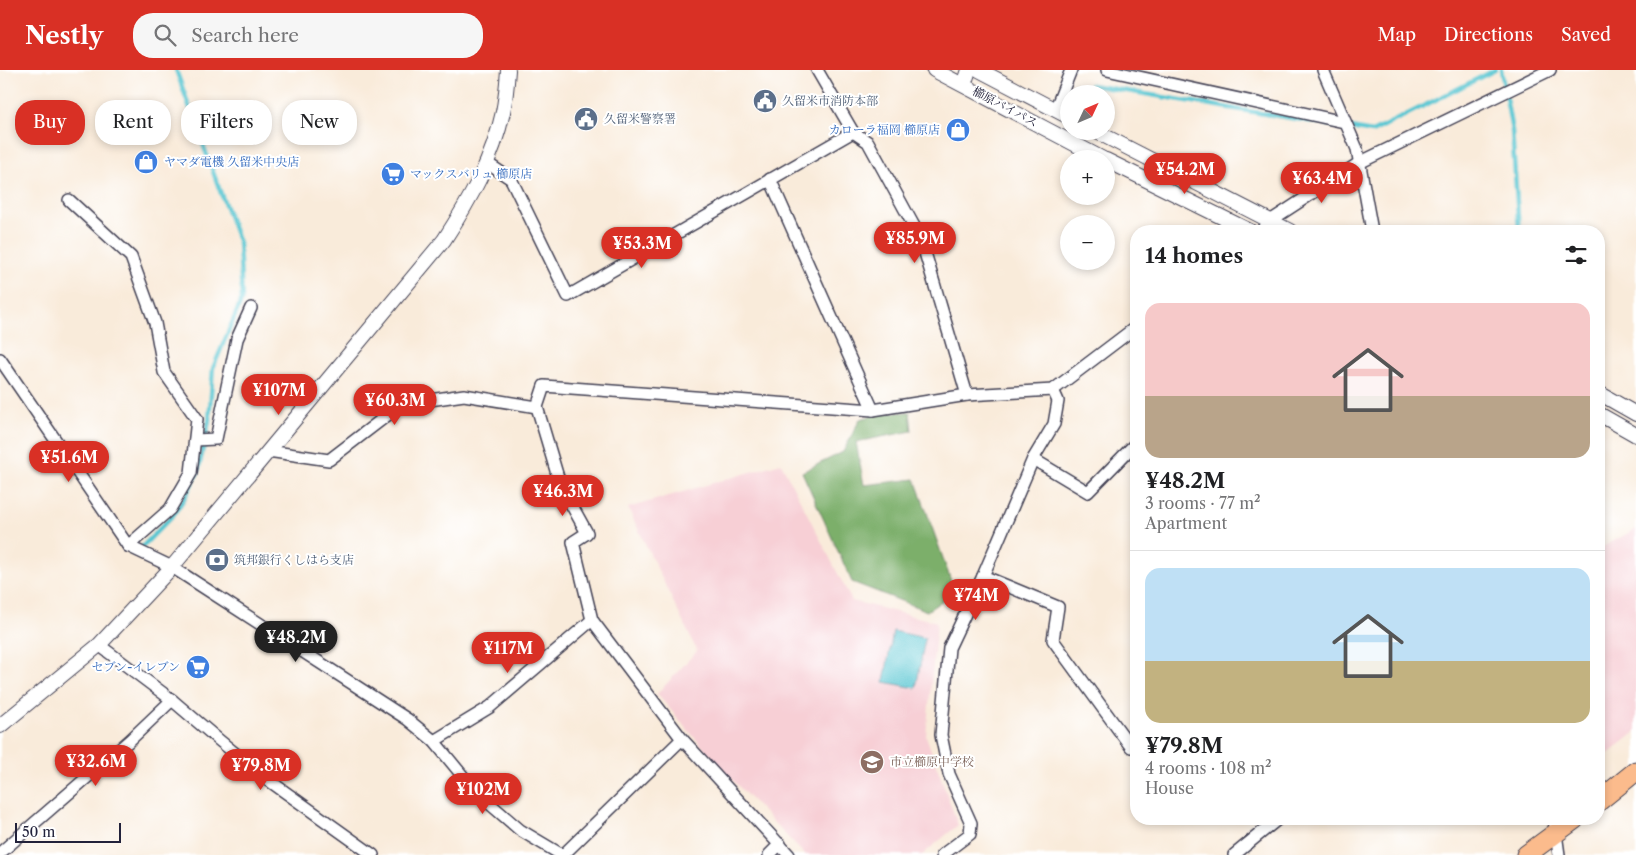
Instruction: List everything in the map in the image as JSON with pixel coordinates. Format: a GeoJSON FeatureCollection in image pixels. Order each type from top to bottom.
{"type":"FeatureCollection","features":[{"type":"Feature","properties":{"kind":"highway"},"geometry":{"type":"LineString","coordinates":[[1605,796],[1636,771]]}},
{"type":"Feature","properties":{"kind":"highway"},"geometry":{"type":"LineString","coordinates":[[1526,855],[1555,826]]}},
{"type":"Feature","properties":{"kind":"street"},"geometry":{"type":"LineString","coordinates":[[0,725],[99,645],[172,567],[444,240],[469,201],[487,163],[503,112],[508,70]]}},
{"type":"Feature","properties":{"kind":"street"},"geometry":{"type":"LineString","coordinates":[[817,70],[853,132],[868,142],[921,240],[967,395]]}},
{"type":"Feature","properties":{"kind":"street","name":"櫛原バイパス"},"geometry":{"type":"LineString","coordinates":[[934,70],[1086,150]]}},
{"type":"Feature","properties":{"kind":"street"},"geometry":{"type":"LineString","coordinates":[[964,86],[968,70]]}},
{"type":"Feature","properties":{"kind":"street"},"geometry":{"type":"LineString","coordinates":[[1056,110],[1070,70]]}},
{"type":"Feature","properties":{"kind":"street"},"geometry":{"type":"LineString","coordinates":[[1107,70],[1345,122]]}},
{"type":"Feature","properties":{"kind":"street"},"geometry":{"type":"LineString","coordinates":[[1323,70],[1357,149],[1371,225]]}},
{"type":"Feature","properties":{"kind":"street"},"geometry":{"type":"LineString","coordinates":[[1268,225],[1359,164],[1550,70]]}},
{"type":"Feature","properties":{"kind":"street"},"geometry":{"type":"LineString","coordinates":[[964,86],[984,71]]}},
{"type":"Feature","properties":{"kind":"street","name":"櫛原バイパス"},"geometry":{"type":"LineString","coordinates":[[984,71],[1060,112]]}},
{"type":"Feature","properties":{"kind":"street"},"geometry":{"type":"LineString","coordinates":[[487,163],[511,179],[568,296],[853,132]]}},
{"type":"Feature","properties":{"kind":"street"},"geometry":{"type":"LineString","coordinates":[[1112,140],[1264,225]]}},
{"type":"Feature","properties":{"kind":"street","name":"櫛原バイパス"},"geometry":{"type":"LineString","coordinates":[[1115,165],[1238,225]]}},
{"type":"Feature","properties":{"kind":"street"},"geometry":{"type":"LineString","coordinates":[[770,180],[873,410]]}},
{"type":"Feature","properties":{"kind":"street"},"geometry":{"type":"LineString","coordinates":[[69,200],[131,257],[155,323],[164,372],[197,419],[192,473],[170,509],[128,546]]}},
{"type":"Feature","properties":{"kind":"street"},"geometry":{"type":"LineString","coordinates":[[195,440],[216,439],[237,339],[251,308]]}},
{"type":"Feature","properties":{"kind":"street"},"geometry":{"type":"LineString","coordinates":[[789,855],[682,739],[592,620],[574,542],[587,532],[560,484],[538,407],[544,386],[873,410],[967,395],[1053,390],[1130,332]]}},
{"type":"Feature","properties":{"kind":"street"},"geometry":{"type":"LineString","coordinates":[[0,360],[128,546],[172,567],[408,719],[434,741],[482,797],[520,830],[563,855],[682,739]]}},
{"type":"Feature","properties":{"kind":"street"},"geometry":{"type":"LineString","coordinates":[[949,853],[970,834],[971,823],[949,774],[941,735],[948,648],[983,576],[1033,459],[1054,424],[1058,401],[1053,390]]}},
{"type":"Feature","properties":{"kind":"street"},"geometry":{"type":"LineString","coordinates":[[268,451],[329,460],[402,404],[464,396],[538,407]]}},
{"type":"Feature","properties":{"kind":"street"},"geometry":{"type":"LineString","coordinates":[[1605,396],[1636,414]]}},
{"type":"Feature","properties":{"kind":"street"},"geometry":{"type":"LineString","coordinates":[[1605,417],[1636,435]]}},
{"type":"Feature","properties":{"kind":"street"},"geometry":{"type":"LineString","coordinates":[[1033,459],[1088,492],[1130,450]]}},
{"type":"Feature","properties":{"kind":"street"},"geometry":{"type":"LineString","coordinates":[[983,576],[1058,607],[1053,640],[1130,746]]}},
{"type":"Feature","properties":{"kind":"street"},"geometry":{"type":"LineString","coordinates":[[434,741],[490,707],[592,620]]}},
{"type":"Feature","properties":{"kind":"street"},"geometry":{"type":"LineString","coordinates":[[99,645],[172,700],[264,777],[373,855]]}},
{"type":"Feature","properties":{"kind":"street"},"geometry":{"type":"LineString","coordinates":[[0,853],[129,741],[172,700]]}},
{"type":"Feature","properties":{"kind":"street"},"geometry":{"type":"LineString","coordinates":[[1234,855],[1271,825]]}},
{"type":"Feature","properties":{"kind":"street"},"geometry":{"type":"LineString","coordinates":[[1555,826],[1558,855]]}},
{"type":"Feature","properties":{"kind":"street"},"geometry":{"type":"LineString","coordinates":[[769,855],[780,844]]}},
{"type":"Feature","properties":{"kind":"shaded area"},"geometry":{"type":"Polygon","coordinates":[[[781,463],[852,601],[937,622],[926,736],[958,825],[922,855],[805,855],[719,766],[657,694],[697,651],[628,508],[781,463]]]}},
{"type":"Feature","properties":{"kind":"shaded area"},"geometry":{"type":"Polygon","coordinates":[[[1636,529],[1636,732],[1605,756],[1605,546],[1636,529]]]}},
{"type":"Feature","properties":{"kind":"green space"},"geometry":{"type":"Polygon","coordinates":[[[910,412],[912,431],[856,442],[864,485],[915,479],[955,592],[927,611],[852,582],[802,472],[843,452],[860,419],[883,413],[910,412]]]}},
{"type":"Feature","properties":{"kind":"water"},"geometry":{"type":"Polygon","coordinates":[[[893,631],[925,638],[916,688],[884,682],[893,631]]]}},
{"type":"Feature","properties":{"kind":"waterway"},"geometry":{"type":"LineString","coordinates":[[139,550],[174,514],[198,472],[209,421],[213,368],[242,299],[239,243],[176,70]]}},
{"type":"Feature","properties":{"kind":"waterway"},"geometry":{"type":"LineString","coordinates":[[1351,128],[1372,132],[1495,70]]}},
{"type":"Feature","properties":{"kind":"waterway"},"geometry":{"type":"LineString","coordinates":[[1501,70],[1512,131],[1519,225]]}},
{"type":"Feature","properties":{"kind":"waterway"},"geometry":{"type":"LineString","coordinates":[[1115,89],[1338,126]]}},
{"type":"Feature","properties":{"kind":"place","name":"久留米市消防本部"},"geometry":{"type":"Point","coordinates":[765,101]}},
{"type":"Feature","properties":{"kind":"place","name":"久留米警察署"},"geometry":{"type":"Point","coordinates":[586,119]}},
{"type":"Feature","properties":{"kind":"place","name":"カローラ福岡 櫛原店"},"geometry":{"type":"Point","coordinates":[958,130]}},
{"type":"Feature","properties":{"kind":"place","name":"ヤマダ電機 久留米中央店"},"geometry":{"type":"Point","coordinates":[146,162]}},
{"type":"Feature","properties":{"kind":"place","name":"マックスバリュ 櫛原店"},"geometry":{"type":"Point","coordinates":[393,174]}},
{"type":"Feature","properties":{"kind":"place","name":"筑邦銀行くしはら支店"},"geometry":{"type":"Point","coordinates":[217,560]}},
{"type":"Feature","properties":{"kind":"place","name":"セブン-イレブン"},"geometry":{"type":"Point","coordinates":[198,667]}},
{"type":"Feature","properties":{"kind":"place","name":"市立櫛原中学校"},"geometry":{"type":"Point","coordinates":[872,762]}}]}
